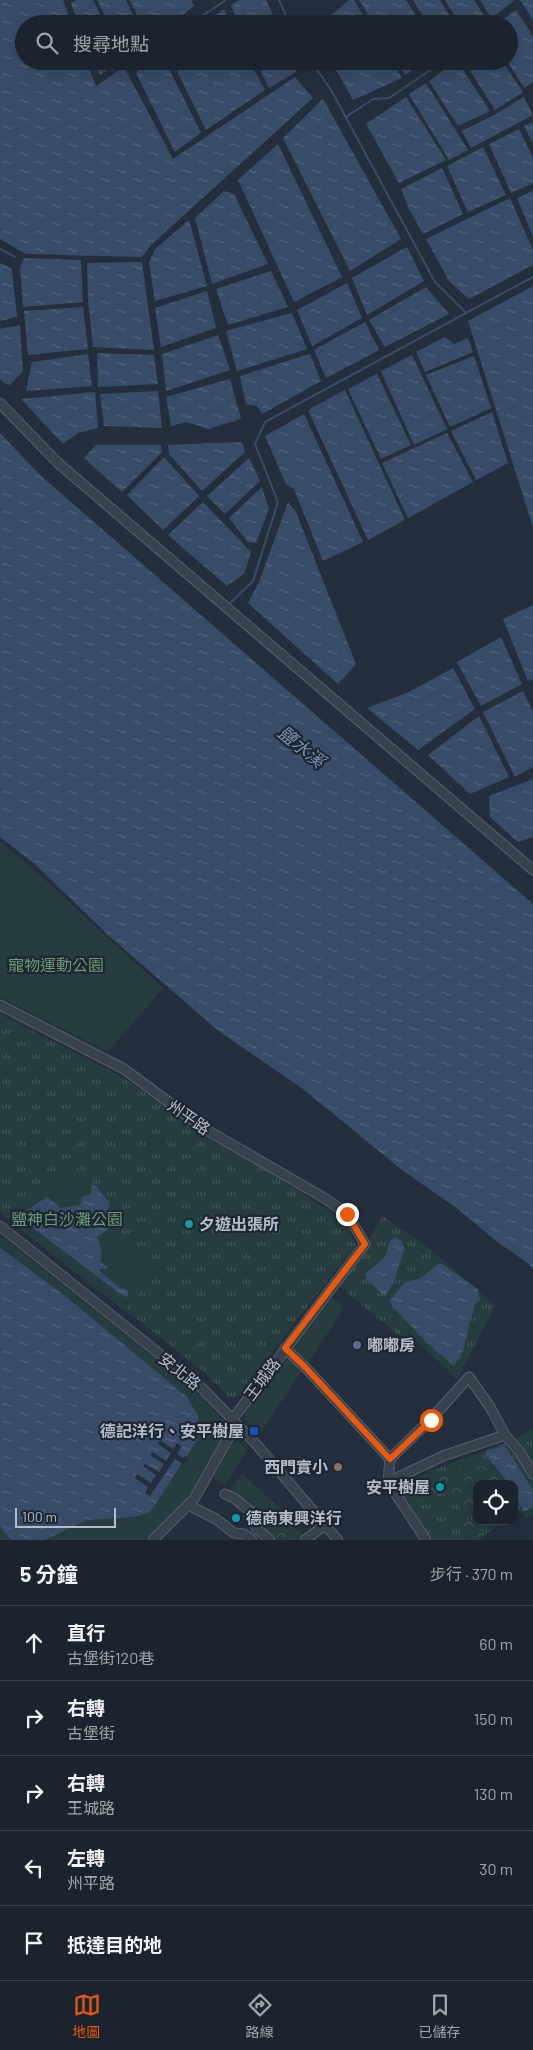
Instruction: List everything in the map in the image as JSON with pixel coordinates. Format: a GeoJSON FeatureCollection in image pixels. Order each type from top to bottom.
{"type":"FeatureCollection","features":[{"type":"Feature","properties":{"kind":"street"},"geometry":{"type":"LineString","coordinates":[[0,403],[58,463],[533,870]]}},
{"type":"Feature","properties":{"kind":"street","name":"州平路"},"geometry":{"type":"LineString","coordinates":[[0,1005],[124,1069],[205,1129],[326,1199],[347,1214],[365,1244]]}},
{"type":"Feature","properties":{"kind":"street","name":"安北路"},"geometry":{"type":"LineString","coordinates":[[0,1226],[202,1388],[256,1444],[338,1540]]}},
{"type":"Feature","properties":{"kind":"street","name":"王城路"},"geometry":{"type":"LineString","coordinates":[[232,1420],[365,1244]]}},
{"type":"Feature","properties":{"kind":"street"},"geometry":{"type":"LineString","coordinates":[[285,1348],[306,1368],[390,1459]]}},
{"type":"Feature","properties":{"kind":"street"},"geometry":{"type":"LineString","coordinates":[[426,1540],[388,1482],[390,1459],[431,1420],[469,1377],[490,1407],[505,1435],[519,1451],[533,1474]]}},
{"type":"Feature","properties":{"kind":"street"},"geometry":{"type":"LineString","coordinates":[[153,1540],[194,1499],[230,1435],[232,1420]]}},
{"type":"Feature","properties":{"kind":"street"},"geometry":{"type":"LineString","coordinates":[[388,1482],[443,1456],[505,1435]]}},
{"type":"Feature","properties":{"kind":"street"},"geometry":{"type":"LineString","coordinates":[[225,1494],[234,1498],[250,1511],[256,1528],[270,1540]]}},
{"type":"Feature","properties":{"kind":"street"},"geometry":{"type":"LineString","coordinates":[[188,1505],[216,1519],[234,1533],[244,1534],[252,1540]]}},
{"type":"Feature","properties":{"kind":"street"},"geometry":{"type":"LineString","coordinates":[[306,1540],[325,1525]]}},
{"type":"Feature","properties":{"kind":"green space","name":"寵物運動公園"},"geometry":{"type":"Polygon","coordinates":[[[0,842],[32,868],[163,988],[108,1052],[0,997],[0,842]]]}},
{"type":"Feature","properties":{"kind":"green space"},"geometry":{"type":"Polygon","coordinates":[[[0,1014],[120,1076],[343,1220],[356,1245],[237,1397],[228,1397],[204,1372],[0,1211],[0,1014]]]}},
{"type":"Feature","properties":{"kind":"green space","name":"鹽神白沙灘公園"},"geometry":{"type":"Polygon","coordinates":[[[72,1177],[91,1178],[103,1215],[110,1229],[121,1243],[147,1263],[147,1283],[125,1311],[3,1216],[37,1190],[72,1177]]]}},
{"type":"Feature","properties":{"kind":"green space"},"geometry":{"type":"Polygon","coordinates":[[[383,1216],[434,1252],[495,1306],[457,1379],[413,1337],[403,1339],[340,1287],[383,1216]]]}},
{"type":"Feature","properties":{"kind":"green space"},"geometry":{"type":"Polygon","coordinates":[[[0,1235],[201,1395],[223,1420],[224,1440],[201,1479],[183,1506],[146,1540],[0,1540],[0,1235]]]}},
{"type":"Feature","properties":{"kind":"green space"},"geometry":{"type":"Polygon","coordinates":[[[334,1299],[342,1305],[343,1310],[261,1432],[257,1433],[245,1419],[245,1412],[330,1301],[334,1299]]]}},
{"type":"Feature","properties":{"kind":"green space","name":"安平樹屋"},"geometry":{"type":"Polygon","coordinates":[[[533,1429],[533,1515],[525,1518],[521,1511],[518,1513],[518,1480],[473,1480],[473,1525],[499,1525],[478,1540],[431,1540],[402,1490],[404,1483],[518,1437],[533,1429]]]}},
{"type":"Feature","properties":{"kind":"green space"},"geometry":{"type":"Polygon","coordinates":[[[238,1440],[247,1450],[224,1486],[214,1478],[215,1474],[233,1442],[238,1440]]]}},
{"type":"Feature","properties":{"kind":"green space"},"geometry":{"type":"Polygon","coordinates":[[[466,1466],[497,1467],[506,1480],[473,1480],[473,1517],[443,1493],[435,1494],[427,1483],[466,1466]]]}},
{"type":"Feature","properties":{"kind":"green space"},"geometry":{"type":"Polygon","coordinates":[[[242,1474],[272,1501],[256,1519],[252,1509],[230,1490],[242,1474]]]}},
{"type":"Feature","properties":{"kind":"green space"},"geometry":{"type":"Polygon","coordinates":[[[272,1501],[296,1523],[298,1529],[303,1534],[296,1540],[274,1540],[256,1524],[256,1519],[272,1501]]]}},
{"type":"Feature","properties":{"kind":"green space"},"geometry":{"type":"Polygon","coordinates":[[[473,1519],[473,1525],[478,1525],[485,1535],[478,1540],[458,1540],[464,1530],[460,1523],[473,1519]]]}},
{"type":"Feature","properties":{"kind":"water"},"geometry":{"type":"Polygon","coordinates":[[[0,0],[63,0],[69,15],[15,15],[15,70],[90,70],[96,86],[120,70],[126,70],[173,159],[295,77],[313,98],[151,245],[142,257],[26,254],[0,239],[0,0]]]}},
{"type":"Feature","properties":{"kind":"water"},"geometry":{"type":"Polygon","coordinates":[[[77,0],[93,0],[100,15],[75,15],[71,3],[77,0]]]}},
{"type":"Feature","properties":{"kind":"water"},"geometry":{"type":"Polygon","coordinates":[[[97,0],[126,0],[133,15],[104,15],[97,0]]]}},
{"type":"Feature","properties":{"kind":"water"},"geometry":{"type":"Polygon","coordinates":[[[130,0],[191,0],[194,6],[182,15],[137,15],[130,0]]]}},
{"type":"Feature","properties":{"kind":"water"},"geometry":{"type":"Polygon","coordinates":[[[239,0],[266,0],[273,15],[235,15],[231,6],[239,0]]]}},
{"type":"Feature","properties":{"kind":"water"},"geometry":{"type":"Polygon","coordinates":[[[349,0],[354,0],[363,15],[332,15],[349,0]]]}},
{"type":"Feature","properties":{"kind":"water"},"geometry":{"type":"Polygon","coordinates":[[[359,0],[406,0],[415,15],[368,15],[359,0]]]}},
{"type":"Feature","properties":{"kind":"water"},"geometry":{"type":"Polygon","coordinates":[[[413,0],[440,0],[449,15],[422,15],[413,0]]]}},
{"type":"Feature","properties":{"kind":"water"},"geometry":{"type":"Polygon","coordinates":[[[445,0],[474,0],[484,15],[454,15],[445,0]]]}},
{"type":"Feature","properties":{"kind":"water"},"geometry":{"type":"Polygon","coordinates":[[[480,0],[514,1],[495,15],[489,15],[480,0]]]}},
{"type":"Feature","properties":{"kind":"water"},"geometry":{"type":"Polygon","coordinates":[[[520,0],[533,0],[533,20],[520,0]]]}},
{"type":"Feature","properties":{"kind":"water"},"geometry":{"type":"Polygon","coordinates":[[[224,9],[227,15],[216,15],[224,9]]]}},
{"type":"Feature","properties":{"kind":"water"},"geometry":{"type":"Polygon","coordinates":[[[516,10],[533,36],[533,82],[524,88],[513,70],[518,70],[518,15],[509,15],[516,10]]]}},
{"type":"Feature","properties":{"kind":"water"},"geometry":{"type":"Polygon","coordinates":[[[97,70],[108,70],[100,75],[97,70]]]}},
{"type":"Feature","properties":{"kind":"water"},"geometry":{"type":"Polygon","coordinates":[[[138,70],[170,70],[201,133],[175,152],[136,73],[138,70]]]}},
{"type":"Feature","properties":{"kind":"water"},"geometry":{"type":"Polygon","coordinates":[[[176,70],[254,70],[265,90],[206,130],[176,70]]]}},
{"type":"Feature","properties":{"kind":"water"},"geometry":{"type":"Polygon","coordinates":[[[260,70],[296,70],[296,72],[269,88],[260,70]]]}},
{"type":"Feature","properties":{"kind":"water"},"geometry":{"type":"Polygon","coordinates":[[[336,70],[397,70],[402,78],[353,100],[336,70]]]}},
{"type":"Feature","properties":{"kind":"water"},"geometry":{"type":"Polygon","coordinates":[[[402,70],[412,70],[405,75],[402,70]]]}},
{"type":"Feature","properties":{"kind":"water"},"geometry":{"type":"Polygon","coordinates":[[[444,70],[463,70],[490,111],[458,126],[429,81],[444,70]]]}},
{"type":"Feature","properties":{"kind":"water"},"geometry":{"type":"Polygon","coordinates":[[[470,70],[508,70],[523,92],[495,110],[470,70]]]}},
{"type":"Feature","properties":{"kind":"water"},"geometry":{"type":"Polygon","coordinates":[[[426,83],[468,150],[449,160],[409,94],[426,83]]]}},
{"type":"Feature","properties":{"kind":"water"},"geometry":{"type":"Polygon","coordinates":[[[406,97],[446,160],[399,183],[366,124],[406,97]]]}},
{"type":"Feature","properties":{"kind":"water"},"geometry":{"type":"Polygon","coordinates":[[[524,97],[533,115],[471,148],[462,131],[524,97]]]}},
{"type":"Feature","properties":{"kind":"water"},"geometry":{"type":"Polygon","coordinates":[[[323,99],[401,239],[350,271],[283,138],[323,99]]]}},
{"type":"Feature","properties":{"kind":"water"},"geometry":{"type":"Polygon","coordinates":[[[533,122],[533,144],[524,126],[533,122]]]}},
{"type":"Feature","properties":{"kind":"water"},"geometry":{"type":"Polygon","coordinates":[[[519,129],[533,158],[533,183],[511,193],[489,144],[519,129]]]}},
{"type":"Feature","properties":{"kind":"water"},"geometry":{"type":"Polygon","coordinates":[[[278,144],[342,277],[294,302],[238,180],[278,144]]]}},
{"type":"Feature","properties":{"kind":"water"},"geometry":{"type":"Polygon","coordinates":[[[483,147],[506,195],[468,212],[447,166],[483,147]]]}},
{"type":"Feature","properties":{"kind":"water"},"geometry":{"type":"Polygon","coordinates":[[[442,168],[463,214],[423,234],[409,209],[401,189],[442,168]]]}},
{"type":"Feature","properties":{"kind":"water"},"geometry":{"type":"Polygon","coordinates":[[[224,191],[234,194],[268,264],[212,284],[195,218],[224,191]]]}},
{"type":"Feature","properties":{"kind":"water"},"geometry":{"type":"Polygon","coordinates":[[[533,191],[533,236],[517,198],[533,191]]]}},
{"type":"Feature","properties":{"kind":"water"},"geometry":{"type":"Polygon","coordinates":[[[510,198],[533,250],[533,265],[469,299],[449,281],[426,239],[510,198]]]}},
{"type":"Feature","properties":{"kind":"water"},"geometry":{"type":"Polygon","coordinates":[[[189,220],[207,286],[155,301],[149,263],[155,249],[189,220]]]}},
{"type":"Feature","properties":{"kind":"water"},"geometry":{"type":"Polygon","coordinates":[[[407,247],[424,281],[367,315],[352,278],[407,247]]]}},
{"type":"Feature","properties":{"kind":"water"},"geometry":{"type":"Polygon","coordinates":[[[24,258],[81,260],[83,302],[23,307],[20,268],[24,258]]]}},
{"type":"Feature","properties":{"kind":"water"},"geometry":{"type":"Polygon","coordinates":[[[142,262],[154,350],[93,347],[88,299],[87,263],[142,262]]]}},
{"type":"Feature","properties":{"kind":"water"},"geometry":{"type":"Polygon","coordinates":[[[0,263],[12,269],[17,317],[0,321],[0,263]]]}},
{"type":"Feature","properties":{"kind":"water"},"geometry":{"type":"Polygon","coordinates":[[[271,271],[288,307],[228,325],[216,289],[271,271]]]}},
{"type":"Feature","properties":{"kind":"water"},"geometry":{"type":"Polygon","coordinates":[[[347,283],[362,318],[312,346],[297,310],[347,283]]]}},
{"type":"Feature","properties":{"kind":"water"},"geometry":{"type":"Polygon","coordinates":[[[533,286],[533,527],[468,321],[533,286]]]}},
{"type":"Feature","properties":{"kind":"water"},"geometry":{"type":"Polygon","coordinates":[[[426,287],[449,314],[385,347],[369,320],[426,287]]]}},
{"type":"Feature","properties":{"kind":"water"},"geometry":{"type":"Polygon","coordinates":[[[207,291],[216,328],[161,347],[155,308],[207,291]]]}},
{"type":"Feature","properties":{"kind":"water"},"geometry":{"type":"Polygon","coordinates":[[[83,307],[88,349],[28,355],[24,311],[83,307]]]}},
{"type":"Feature","properties":{"kind":"water"},"geometry":{"type":"Polygon","coordinates":[[[292,313],[307,349],[237,371],[226,331],[292,313]]]}},
{"type":"Feature","properties":{"kind":"water"},"geometry":{"type":"Polygon","coordinates":[[[365,322],[379,350],[326,378],[314,350],[365,322]]]}},
{"type":"Feature","properties":{"kind":"water"},"geometry":{"type":"Polygon","coordinates":[[[20,325],[23,371],[10,385],[0,379],[0,329],[20,325]]]}},
{"type":"Feature","properties":{"kind":"water"},"geometry":{"type":"Polygon","coordinates":[[[218,335],[230,370],[166,391],[162,354],[218,335]]]}},
{"type":"Feature","properties":{"kind":"water"},"geometry":{"type":"Polygon","coordinates":[[[445,337],[454,344],[468,338],[473,352],[425,372],[416,352],[445,337]]]}},
{"type":"Feature","properties":{"kind":"water"},"geometry":{"type":"Polygon","coordinates":[[[97,353],[154,355],[158,384],[98,387],[97,353]]]}},
{"type":"Feature","properties":{"kind":"water"},"geometry":{"type":"Polygon","coordinates":[[[88,354],[92,386],[26,391],[32,362],[88,354]]]}},
{"type":"Feature","properties":{"kind":"water"},"geometry":{"type":"Polygon","coordinates":[[[310,354],[321,381],[262,414],[257,406],[246,404],[240,376],[310,354]]]}},
{"type":"Feature","properties":{"kind":"water"},"geometry":{"type":"Polygon","coordinates":[[[412,355],[447,429],[414,445],[381,371],[412,355]]]}},
{"type":"Feature","properties":{"kind":"water"},"geometry":{"type":"Polygon","coordinates":[[[474,356],[491,408],[450,427],[426,375],[474,356]]]}},
{"type":"Feature","properties":{"kind":"water"},"geometry":{"type":"Polygon","coordinates":[[[377,374],[411,445],[381,459],[348,389],[377,374]]]}},
{"type":"Feature","properties":{"kind":"water"},"geometry":{"type":"Polygon","coordinates":[[[230,379],[241,419],[208,429],[186,422],[171,426],[166,397],[230,379]]]}},
{"type":"Feature","properties":{"kind":"water"},"geometry":{"type":"Polygon","coordinates":[[[345,390],[405,520],[368,540],[308,410],[345,390]]]}},
{"type":"Feature","properties":{"kind":"water"},"geometry":{"type":"Polygon","coordinates":[[[158,391],[162,428],[104,426],[100,394],[158,391]]]}},
{"type":"Feature","properties":{"kind":"water"},"geometry":{"type":"Polygon","coordinates":[[[95,392],[98,428],[78,433],[63,444],[21,399],[95,392]]]}},
{"type":"Feature","properties":{"kind":"water"},"geometry":{"type":"Polygon","coordinates":[[[492,412],[508,463],[476,480],[451,431],[492,412]]]}},
{"type":"Feature","properties":{"kind":"water"},"geometry":{"type":"Polygon","coordinates":[[[304,414],[363,542],[323,561],[294,489],[286,484],[265,436],[304,414]]]}},
{"type":"Feature","properties":{"kind":"water","name":"鹽水溪"},"geometry":{"type":"Polygon","coordinates":[[[0,433],[40,475],[533,904],[533,1270],[529,1264],[496,1241],[458,1209],[402,1170],[303,1089],[220,1032],[110,937],[35,864],[0,837],[0,433]]]}},
{"type":"Feature","properties":{"kind":"water"},"geometry":{"type":"Polygon","coordinates":[[[447,433],[473,482],[408,518],[382,463],[447,433]]]}},
{"type":"Feature","properties":{"kind":"water"},"geometry":{"type":"Polygon","coordinates":[[[242,442],[245,452],[202,491],[169,454],[168,445],[242,442]]]}},
{"type":"Feature","properties":{"kind":"water"},"geometry":{"type":"Polygon","coordinates":[[[96,445],[161,445],[162,452],[122,492],[84,458],[96,445]]]}},
{"type":"Feature","properties":{"kind":"water"},"geometry":{"type":"Polygon","coordinates":[[[164,457],[199,496],[163,530],[127,495],[164,457]]]}},
{"type":"Feature","properties":{"kind":"water"},"geometry":{"type":"Polygon","coordinates":[[[249,458],[260,481],[225,514],[207,496],[249,458]]]}},
{"type":"Feature","properties":{"kind":"water"},"geometry":{"type":"Polygon","coordinates":[[[262,487],[269,509],[256,543],[248,542],[229,518],[262,487]]]}},
{"type":"Feature","properties":{"kind":"water"},"geometry":{"type":"Polygon","coordinates":[[[203,502],[251,552],[244,574],[227,586],[168,535],[203,502]]]}},
{"type":"Feature","properties":{"kind":"water"},"geometry":{"type":"Polygon","coordinates":[[[288,502],[296,512],[356,664],[338,684],[248,603],[259,582],[288,502]]]}},
{"type":"Feature","properties":{"kind":"water"},"geometry":{"type":"Polygon","coordinates":[[[533,605],[533,679],[528,681],[503,619],[533,605]]]}},
{"type":"Feature","properties":{"kind":"water"},"geometry":{"type":"Polygon","coordinates":[[[501,637],[522,684],[481,706],[457,662],[501,637]]]}},
{"type":"Feature","properties":{"kind":"water"},"geometry":{"type":"Polygon","coordinates":[[[453,668],[475,709],[418,750],[367,708],[407,693],[453,668]]]}},
{"type":"Feature","properties":{"kind":"water"},"geometry":{"type":"Polygon","coordinates":[[[523,691],[533,712],[533,767],[515,777],[483,712],[523,691]]]}},
{"type":"Feature","properties":{"kind":"water"},"geometry":{"type":"Polygon","coordinates":[[[479,716],[509,777],[470,794],[428,755],[479,716]]]}},
{"type":"Feature","properties":{"kind":"water"},"geometry":{"type":"Polygon","coordinates":[[[533,779],[533,837],[518,842],[490,817],[489,796],[533,779]]]}},
{"type":"Feature","properties":{"kind":"water"},"geometry":{"type":"Polygon","coordinates":[[[92,1185],[97,1186],[99,1191],[110,1202],[106,1216],[102,1220],[105,1225],[110,1222],[112,1226],[97,1237],[102,1251],[100,1262],[108,1267],[105,1270],[101,1268],[100,1271],[121,1289],[124,1288],[128,1292],[129,1297],[123,1296],[21,1219],[21,1214],[47,1197],[61,1208],[80,1205],[82,1197],[91,1194],[92,1185]]]}},
{"type":"Feature","properties":{"kind":"water"},"geometry":{"type":"Polygon","coordinates":[[[395,1237],[401,1241],[405,1248],[394,1280],[385,1296],[367,1280],[365,1274],[385,1257],[390,1241],[395,1237]]]}},
{"type":"Feature","properties":{"kind":"water"},"geometry":{"type":"Polygon","coordinates":[[[0,1248],[64,1295],[187,1397],[198,1416],[197,1440],[148,1513],[133,1517],[86,1520],[45,1540],[11,1540],[0,1526],[0,1248]]]}},
{"type":"Feature","properties":{"kind":"water"},"geometry":{"type":"Polygon","coordinates":[[[438,1264],[442,1264],[478,1289],[480,1300],[475,1303],[463,1351],[454,1366],[428,1344],[392,1306],[390,1300],[405,1282],[421,1278],[438,1264]]]}},
{"type":"Feature","properties":{"kind":"water"},"geometry":{"type":"Polygon","coordinates":[[[505,1446],[533,1490],[533,1507],[524,1512],[518,1501],[518,1480],[506,1480],[486,1455],[487,1450],[505,1446]]]}},
{"type":"Feature","properties":{"kind":"pier"},"geometry":{"type":"Polygon","coordinates":[[[160,1440],[173,1449],[177,1443],[182,1447],[177,1454],[183,1458],[185,1456],[189,1458],[185,1465],[175,1459],[150,1496],[145,1493],[148,1487],[135,1478],[137,1474],[151,1483],[156,1475],[143,1466],[145,1464],[159,1472],[164,1464],[150,1455],[152,1452],[166,1461],[171,1453],[158,1444],[160,1440]]]}},
{"type":"Feature","properties":{"kind":"waterway"},"geometry":{"type":"LineString","coordinates":[[204,15],[226,0]]}},
{"type":"Feature","properties":{"kind":"waterway"},"geometry":{"type":"LineString","coordinates":[[279,0],[286,15]]}},
{"type":"Feature","properties":{"kind":"waterway"},"geometry":{"type":"LineString","coordinates":[[317,70],[331,90],[435,282],[466,313],[533,277]]}},
{"type":"Feature","properties":{"kind":"waterway"},"geometry":{"type":"LineString","coordinates":[[346,117],[373,99],[389,98],[431,70]]}},
{"type":"Feature","properties":{"kind":"waterway"},"geometry":{"type":"LineString","coordinates":[[0,249],[15,257]]}},
{"type":"Feature","properties":{"kind":"waterway"},"geometry":{"type":"LineString","coordinates":[[230,603],[253,581],[278,502],[255,444],[265,422],[466,313]]}},
{"type":"Feature","properties":{"kind":"place","name":"夕遊出張所"},"geometry":{"type":"Point","coordinates":[189,1224]}},
{"type":"Feature","properties":{"kind":"place","name":"嘟嘟房"},"geometry":{"type":"Point","coordinates":[357,1345]}},
{"type":"Feature","properties":{"kind":"place","name":"德記洋行、安平樹屋"},"geometry":{"type":"Point","coordinates":[254,1431]}},
{"type":"Feature","properties":{"kind":"place","name":"西門實小"},"geometry":{"type":"Point","coordinates":[338,1467]}},
{"type":"Feature","properties":{"kind":"place","name":"安平樹屋"},"geometry":{"type":"Point","coordinates":[440,1487]}},
{"type":"Feature","properties":{"kind":"place","name":"德商東興洋行"},"geometry":{"type":"Point","coordinates":[236,1518]}},
{"type":"Feature","properties":{"kind":"route"},"geometry":{"type":"LineString","coordinates":[[347,1214],[365,1244],[285,1348],[306,1368],[390,1459],[431,1420]]}}]}
